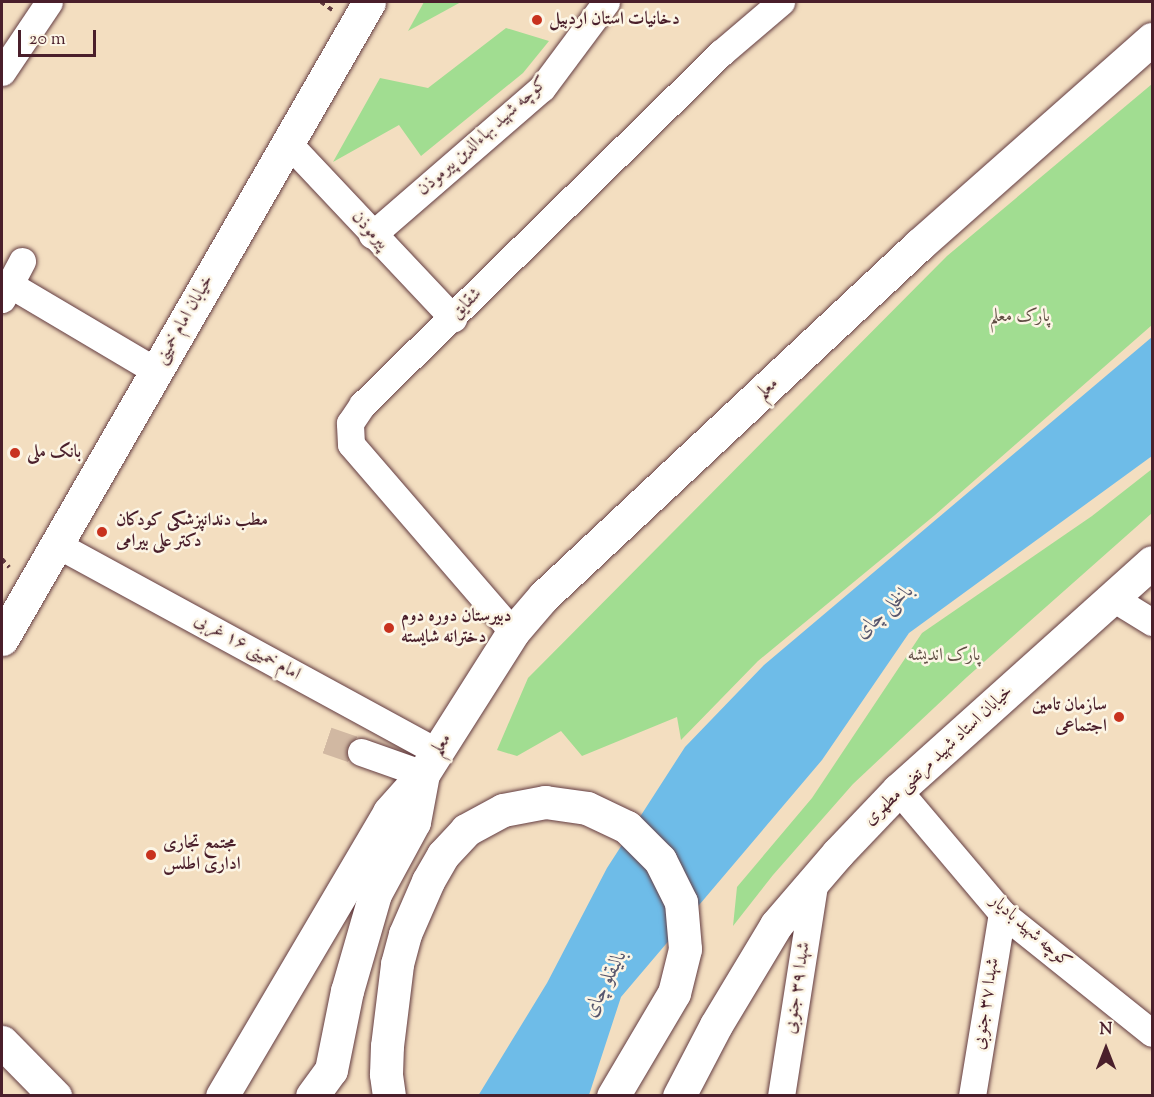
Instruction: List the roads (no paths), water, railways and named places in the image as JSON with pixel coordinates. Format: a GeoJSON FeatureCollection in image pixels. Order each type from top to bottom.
{"type":"FeatureCollection","features":[{"type":"Feature","properties":{"kind":"main road","name":"خیابان امام خمینی"},"geometry":{"type":"LineString","coordinates":[[2,639],[369,2]]}},
{"type":"Feature","properties":{"kind":"main road","name":"معلم"},"geometry":{"type":"LineString","coordinates":[[431,763],[513,632],[544,596],[919,245],[1152,39]]}},
{"type":"Feature","properties":{"kind":"main road","name":"خیابان استاد شهید مرتضی مطهری"},"geometry":{"type":"LineString","coordinates":[[679,1095],[740,983],[776,925],[815,880],[898,790],[1152,562]]}},
{"type":"Feature","properties":{"kind":"main road"},"geometry":{"type":"LineString","coordinates":[[222,1095],[389,812],[431,763]]}},
{"type":"Feature","properties":{"kind":"main road"},"geometry":{"type":"LineString","coordinates":[[312,1095],[331,1070],[346,991],[375,894],[414,822],[431,763]]}},
{"type":"Feature","properties":{"kind":"main road"},"geometry":{"type":"LineString","coordinates":[[389,1095],[386,1074],[387,1046],[397,964],[405,934],[428,881],[442,855],[466,830],[503,810],[545,802],[587,808],[627,827],[660,860],[681,902],[685,949],[674,993],[613,1095]]}},
{"type":"Feature","properties":{"kind":"main road"},"geometry":{"type":"LineString","coordinates":[[2,1042],[55,1095]]}},
{"type":"Feature","properties":{"kind":"street"},"geometry":{"type":"LineString","coordinates":[[2,72],[49,2]]}},
{"type":"Feature","properties":{"kind":"street","name":"کوچه شهید بهاءالدین پیرموذن"},"geometry":{"type":"LineString","coordinates":[[372,235],[542,88],[606,2]]}},
{"type":"Feature","properties":{"kind":"street","name":"شقایق"},"geometry":{"type":"LineString","coordinates":[[513,632],[351,444],[350,423],[362,405],[721,53],[781,2]]}},
{"type":"Feature","properties":{"kind":"street","name":"پیرموذن"},"geometry":{"type":"LineString","coordinates":[[288,143],[372,235],[453,318]]}},
{"type":"Feature","properties":{"kind":"street"},"geometry":{"type":"LineString","coordinates":[[22,261],[5,292],[156,372]]}},
{"type":"Feature","properties":{"kind":"street","name":"امام خمینی ۱۶ غربی"},"geometry":{"type":"LineString","coordinates":[[56,544],[431,763]]}},
{"type":"Feature","properties":{"kind":"street"},"geometry":{"type":"LineString","coordinates":[[1113,598],[1152,622]]}},
{"type":"Feature","properties":{"kind":"street"},"geometry":{"type":"LineString","coordinates":[[361,752],[431,763]]}},
{"type":"Feature","properties":{"kind":"street","name":"کوچه شهید بادیار"},"geometry":{"type":"LineString","coordinates":[[898,790],[1002,913],[1152,1033]]}},
{"type":"Feature","properties":{"kind":"street","name":"شهدا ۳۹ جنوبی"},"geometry":{"type":"LineString","coordinates":[[781,1095],[815,880]]}},
{"type":"Feature","properties":{"kind":"street","name":"شهدا ۳۷ جنوبی"},"geometry":{"type":"LineString","coordinates":[[972,1095],[1002,913]]}},
{"type":"Feature","properties":{"kind":"water"},"geometry":{"type":"Polygon","coordinates":[[[1152,337],[1152,456],[909,633],[822,760],[621,997],[589,1095],[478,1096],[547,983],[607,868],[685,747],[764,665],[1152,337]]]}},
{"type":"Feature","properties":{"kind":"tunnel"},"geometry":{"type":"LineString","coordinates":[[327,740],[361,752]]}},
{"type":"Feature","properties":{"kind":"place","name":"دخانیات استان اردبیل"},"geometry":{"type":"Point","coordinates":[537,20]}},
{"type":"Feature","properties":{"kind":"place","name":"بانک ملی"},"geometry":{"type":"Point","coordinates":[15,453]}},
{"type":"Feature","properties":{"kind":"place","name":"مطب دندانپزشکی کودکان دکتر علی بیرامی"},"geometry":{"type":"Point","coordinates":[102,532]}},
{"type":"Feature","properties":{"kind":"place","name":"دبیرستان دوره دوم دخترانه شایسته"},"geometry":{"type":"Point","coordinates":[389,628]}},
{"type":"Feature","properties":{"kind":"place","name":"سازمان تامین اجتماعی"},"geometry":{"type":"Point","coordinates":[1119,717]}},
{"type":"Feature","properties":{"kind":"place","name":"مجتمع تجاری اداری اطلس"},"geometry":{"type":"Point","coordinates":[151,855]}},
{"type":"Feature","properties":{"kind":"park label","name":"پارک معلم"},"geometry":{"type":"Point","coordinates":[1020,317]}},
{"type":"Feature","properties":{"kind":"park label","name":"پارک اندیشه"},"geometry":{"type":"Point","coordinates":[944,656]}},
{"type":"Feature","properties":{"kind":"water label","name":"بالخلی چای"},"geometry":{"type":"Point","coordinates":[885,612]}},
{"type":"Feature","properties":{"kind":"water label","name":"بالیقلو چای"},"geometry":{"type":"Point","coordinates":[606,984]}}]}
